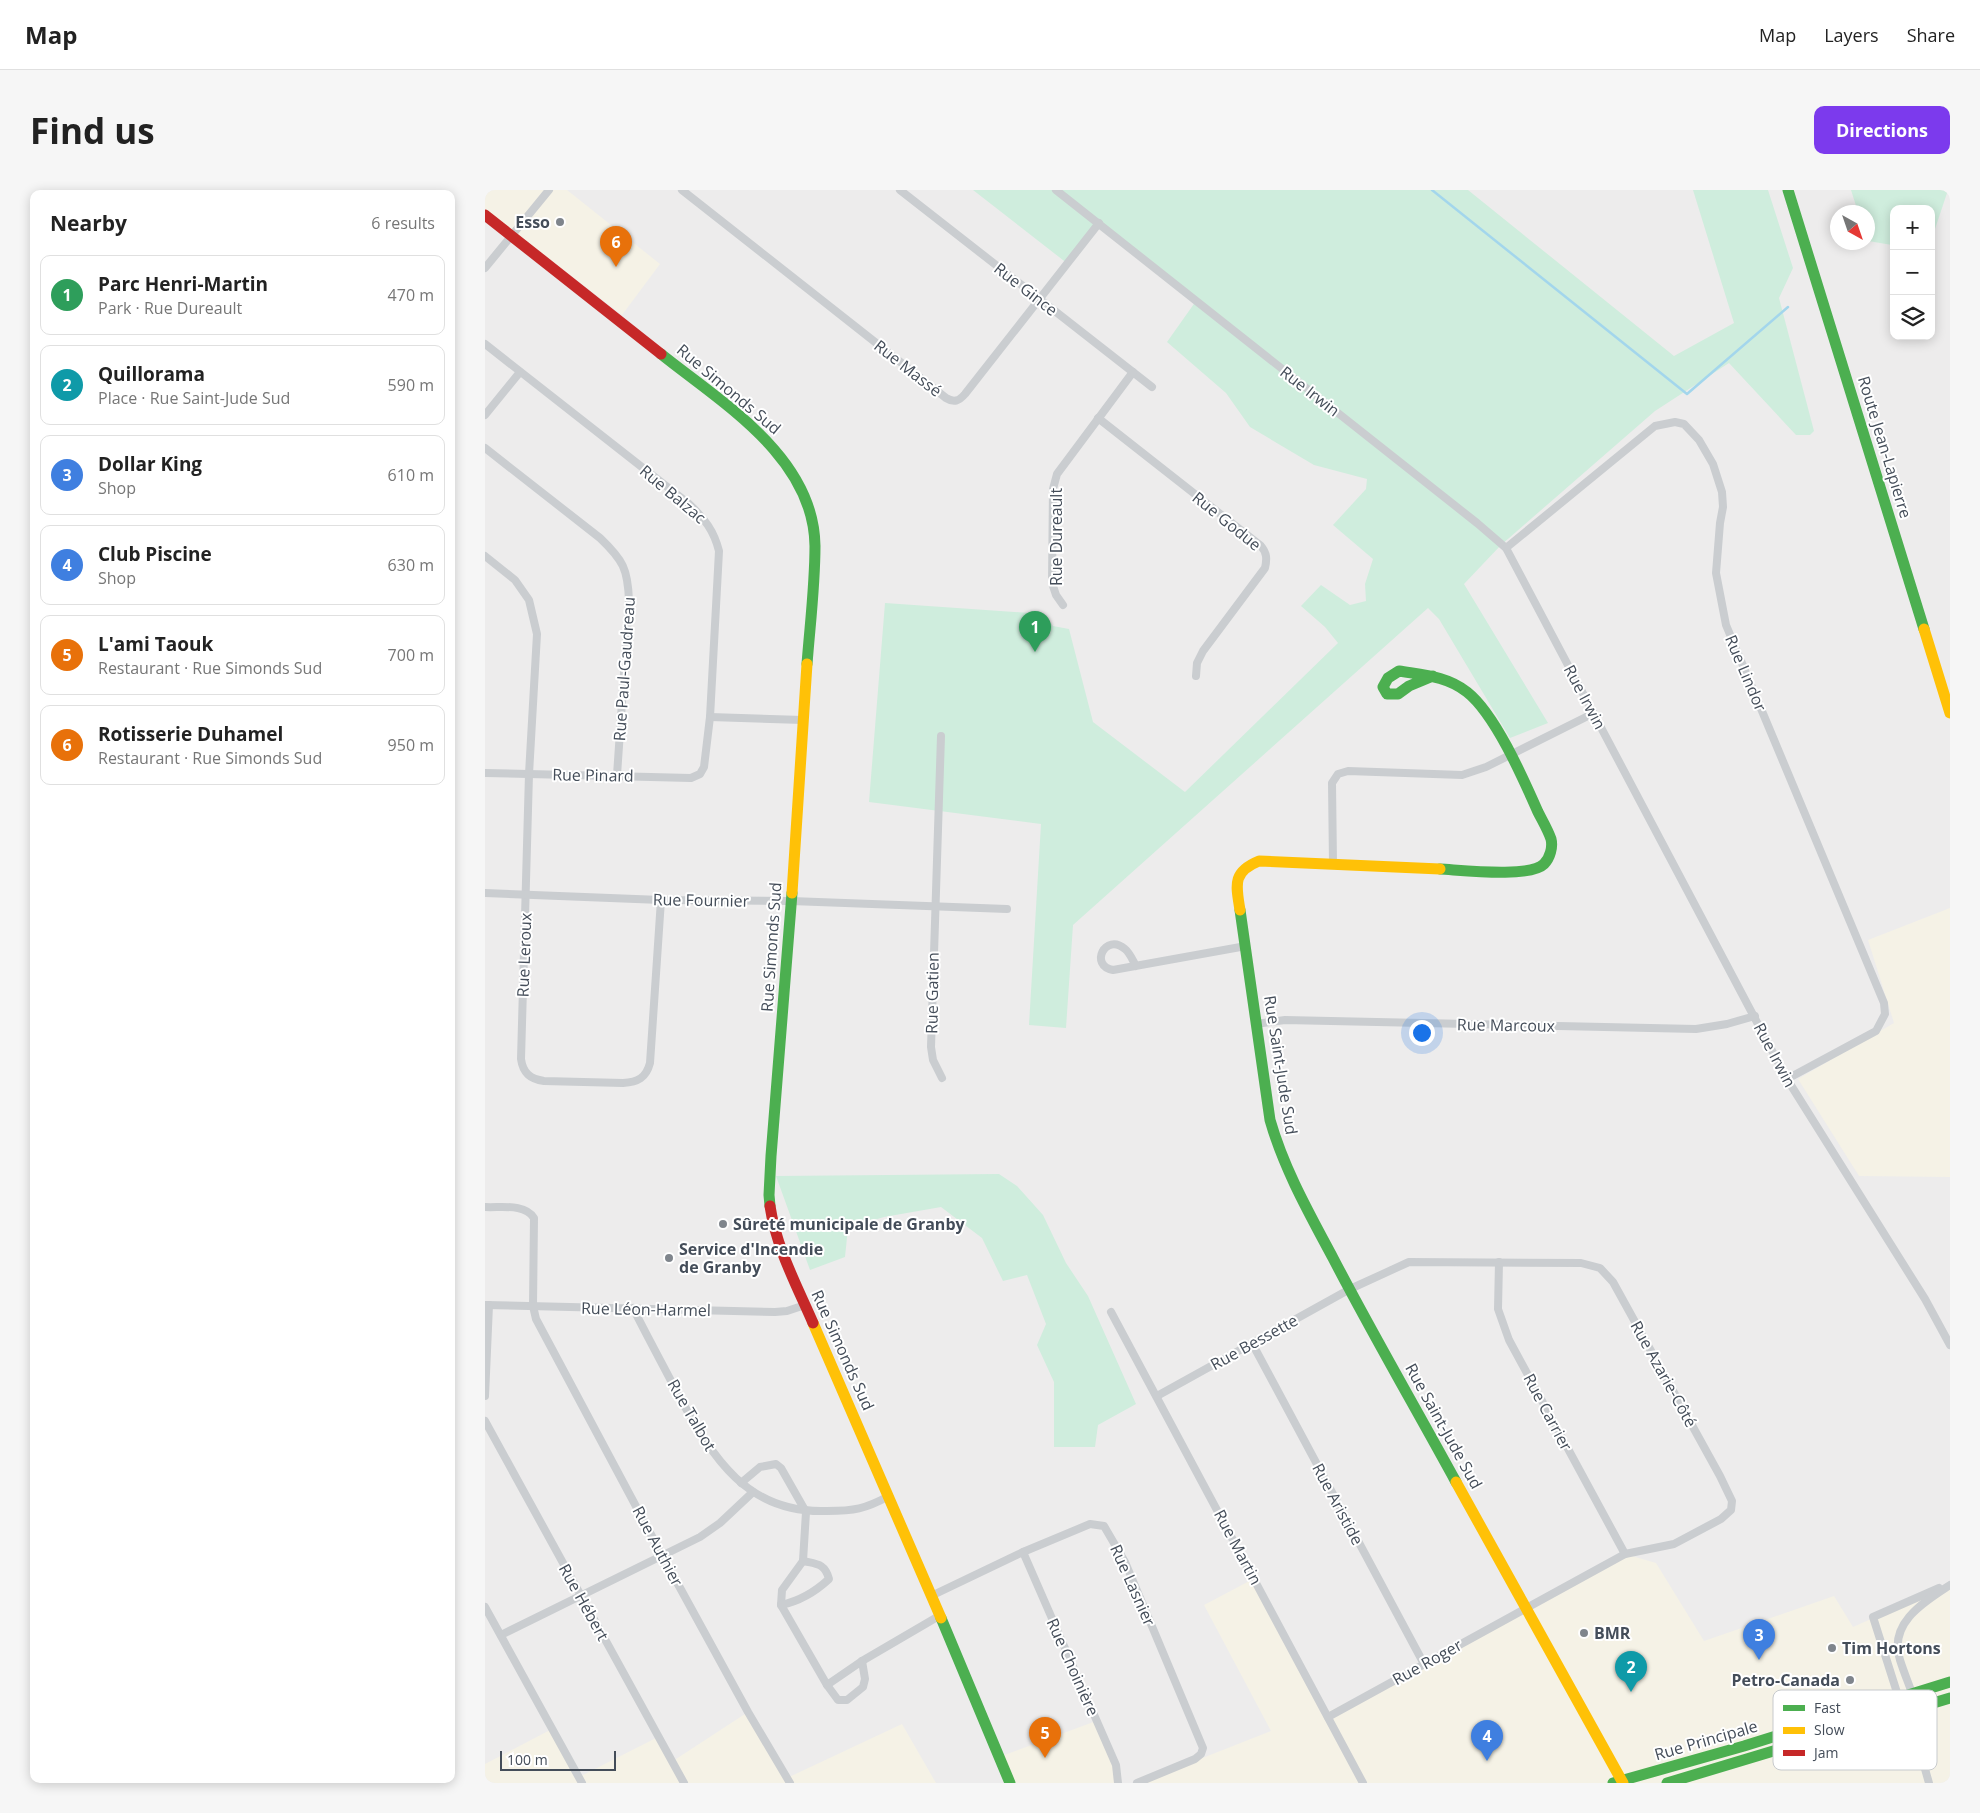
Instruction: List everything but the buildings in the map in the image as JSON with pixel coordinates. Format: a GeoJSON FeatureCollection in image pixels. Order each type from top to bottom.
{"type":"FeatureCollection","features":[{"type":"Feature","properties":{"kind":"main road","name":"Route Jean-Lapierre"},"geometry":{"type":"LineString","coordinates":[[1788,190],[1950,713]]}},
{"type":"Feature","properties":{"kind":"main road","name":"Rue Simonds Sud"},"geometry":{"type":"LineString","coordinates":[[485,215],[756,430],[780,454],[792,470],[809,508],[815,546],[791,901],[771,1156],[769,1195],[772,1218],[780,1245],[805,1305],[889,1496],[1010,1783]]}},
{"type":"Feature","properties":{"kind":"main road","name":"Rue Saint-Jude Sud"},"geometry":{"type":"LineString","coordinates":[[1433,676],[1457,684],[1480,705],[1510,754],[1551,840],[1551,855],[1544,865],[1530,870],[1510,872],[1259,861],[1243,869],[1237,885],[1270,1120],[1277,1145],[1291,1179],[1350,1290],[1527,1608],[1619,1782]]}},
{"type":"Feature","properties":{"kind":"main road","name":"Rue Principale"},"geometry":{"type":"LineString","coordinates":[[1925,1690],[1950,1682]]}},
{"type":"Feature","properties":{"kind":"main road","name":"Rue Principale"},"geometry":{"type":"LineString","coordinates":[[1937,1702],[1950,1698]]}},
{"type":"Feature","properties":{"kind":"main road","name":"Rue Principale"},"geometry":{"type":"LineString","coordinates":[[1619,1782],[1773,1737]]}},
{"type":"Feature","properties":{"kind":"main road","name":"Rue Principale"},"geometry":{"type":"LineString","coordinates":[[1667,1783],[1773,1753]]}},
{"type":"Feature","properties":{"kind":"street"},"geometry":{"type":"LineString","coordinates":[[485,268],[549,190]]}},
{"type":"Feature","properties":{"kind":"street","name":"Rue Massé"},"geometry":{"type":"LineString","coordinates":[[682,190],[950,400],[961,399],[1099,223]]}},
{"type":"Feature","properties":{"kind":"street","name":"Rue Gince"},"geometry":{"type":"LineString","coordinates":[[901,190],[1153,387]]}},
{"type":"Feature","properties":{"kind":"street","name":"Rue Irwin"},"geometry":{"type":"LineString","coordinates":[[1056,190],[1477,523],[1506,548],[1787,1079],[1925,1300],[1950,1345]]}},
{"type":"Feature","properties":{"kind":"street","name":"Rue Balzac"},"geometry":{"type":"LineString","coordinates":[[485,344],[689,504],[709,525],[716,537],[719,551],[710,717],[705,767],[700,774]]}},
{"type":"Feature","properties":{"kind":"street"},"geometry":{"type":"LineString","coordinates":[[485,415],[520,372]]}},
{"type":"Feature","properties":{"kind":"street","name":"Rue Dureault"},"geometry":{"type":"LineString","coordinates":[[1063,605],[1056,595],[1052,583],[1053,489],[1057,474],[1133,372]]}},
{"type":"Feature","properties":{"kind":"street","name":"Rue Godue"},"geometry":{"type":"LineString","coordinates":[[1098,418],[1265,551],[1267,560],[1265,568],[1203,651],[1197,663],[1196,676]]}},
{"type":"Feature","properties":{"kind":"street","name":"Rue Lindor"},"geometry":{"type":"LineString","coordinates":[[1506,548],[1655,426],[1675,422],[1684,424],[1699,440],[1713,464],[1722,492],[1723,507],[1716,573],[1726,625],[1884,1003],[1885,1014],[1875,1031],[1787,1079]]}},
{"type":"Feature","properties":{"kind":"street","name":"Rue Paul-Gaudreau"},"geometry":{"type":"LineString","coordinates":[[485,448],[600,538],[611,548],[624,565],[629,582],[629,600],[617,775]]}},
{"type":"Feature","properties":{"kind":"street","name":"Rue Leroux"},"geometry":{"type":"LineString","coordinates":[[485,556],[515,580],[529,600],[537,634],[529,774],[525,894],[521,1059],[522,1067],[526,1074],[534,1079],[544,1081],[635,1082],[647,1072],[650,1063],[661,900]]}},
{"type":"Feature","properties":{"kind":"street"},"geometry":{"type":"LineString","coordinates":[[1333,864],[1333,783],[1338,774],[1348,771],[1462,775],[1486,767],[1594,712]]}},
{"type":"Feature","properties":{"kind":"street"},"geometry":{"type":"LineString","coordinates":[[710,717],[803,720]]}},
{"type":"Feature","properties":{"kind":"street","name":"Rue Gatien"},"geometry":{"type":"LineString","coordinates":[[941,736],[934,906],[931,1047],[933,1060],[941,1078]]}},
{"type":"Feature","properties":{"kind":"street","name":"Rue Pinard"},"geometry":{"type":"LineString","coordinates":[[485,773],[691,778],[700,774]]}},
{"type":"Feature","properties":{"kind":"street","name":"Rue Fournier"},"geometry":{"type":"LineString","coordinates":[[485,893],[661,900],[791,901],[1007,909]]}},
{"type":"Feature","properties":{"kind":"street"},"geometry":{"type":"LineString","coordinates":[[1136,966],[1127,950],[1114,944],[1109,945],[1100,957],[1108,969],[1136,966],[1246,946]]}},
{"type":"Feature","properties":{"kind":"street","name":"Rue Marcoux"},"geometry":{"type":"LineString","coordinates":[[1256,1024],[1285,1020],[1696,1029],[1727,1024],[1755,1016]]}},
{"type":"Feature","properties":{"kind":"street"},"geometry":{"type":"LineString","coordinates":[[485,1207],[523,1209],[530,1212],[534,1218],[533,1306]]}},
{"type":"Feature","properties":{"kind":"street","name":"Rue Azarie-Côté"},"geometry":{"type":"LineString","coordinates":[[1350,1290],[1409,1262],[1581,1262],[1600,1268],[1613,1282],[1724,1484],[1732,1501],[1731,1510],[1721,1519],[1674,1544],[1625,1554],[1527,1608]]}},
{"type":"Feature","properties":{"kind":"street","name":"Rue Carrier"},"geometry":{"type":"LineString","coordinates":[[1499,1262],[1498,1309],[1509,1340],[1625,1554]]}},
{"type":"Feature","properties":{"kind":"street","name":"Rue Bessette"},"geometry":{"type":"LineString","coordinates":[[1157,1396],[1350,1290]]}},
{"type":"Feature","properties":{"kind":"street"},"geometry":{"type":"LineString","coordinates":[[485,1396],[487,1305]]}},
{"type":"Feature","properties":{"kind":"street","name":"Rue Léon-Harmel"},"geometry":{"type":"LineString","coordinates":[[487,1305],[775,1312],[787,1311],[805,1305]]}},
{"type":"Feature","properties":{"kind":"street","name":"Rue Authier"},"geometry":{"type":"LineString","coordinates":[[533,1306],[536,1319],[662,1555],[748,1712],[790,1783]]}},
{"type":"Feature","properties":{"kind":"street","name":"Rue Talbot"},"geometry":{"type":"LineString","coordinates":[[633,1308],[703,1440],[722,1465],[753,1492],[776,1503],[807,1512],[846,1511],[869,1507],[889,1496]]}},
{"type":"Feature","properties":{"kind":"street","name":"Rue Martin"},"geometry":{"type":"LineString","coordinates":[[1111,1312],[1363,1783]]}},
{"type":"Feature","properties":{"kind":"street","name":"Rue Aristide"},"geometry":{"type":"LineString","coordinates":[[1252,1343],[1424,1664]]}},
{"type":"Feature","properties":{"kind":"street","name":"Rue Hébert"},"geometry":{"type":"LineString","coordinates":[[485,1421],[684,1783]]}},
{"type":"Feature","properties":{"kind":"street"},"geometry":{"type":"LineString","coordinates":[[741,1483],[760,1467],[776,1464],[781,1468],[807,1512],[803,1561],[781,1590],[781,1605],[827,1685],[839,1700],[847,1700],[863,1687],[865,1679],[862,1662]]}},
{"type":"Feature","properties":{"kind":"street"},"geometry":{"type":"LineString","coordinates":[[501,1635],[581,1597],[700,1536],[720,1523],[753,1492]]}},
{"type":"Feature","properties":{"kind":"street","name":"Rue Lasnier"},"geometry":{"type":"LineString","coordinates":[[931,1596],[1023,1552],[1091,1524],[1103,1526],[1125,1562],[1203,1748],[1201,1754],[1195,1759],[1137,1783]]}},
{"type":"Feature","properties":{"kind":"street","name":"Rue Choinière"},"geometry":{"type":"LineString","coordinates":[[1023,1552],[1115,1765],[1118,1783]]}},
{"type":"Feature","properties":{"kind":"street"},"geometry":{"type":"LineString","coordinates":[[781,1605],[796,1602],[819,1588],[829,1579],[827,1570],[821,1566],[803,1561]]}},
{"type":"Feature","properties":{"kind":"street"},"geometry":{"type":"LineString","coordinates":[[1911,1690],[1899,1658],[1898,1640],[1905,1622],[1918,1607],[1947,1585]]}},
{"type":"Feature","properties":{"kind":"street"},"geometry":{"type":"LineString","coordinates":[[1897,1690],[1873,1617],[1947,1585]]}},
{"type":"Feature","properties":{"kind":"street"},"geometry":{"type":"LineString","coordinates":[[485,1606],[582,1783]]}},
{"type":"Feature","properties":{"kind":"street","name":"Rue Roger"},"geometry":{"type":"LineString","coordinates":[[1328,1717],[1527,1608]]}},
{"type":"Feature","properties":{"kind":"street"},"geometry":{"type":"LineString","coordinates":[[827,1685],[939,1616]]}},
{"type":"Feature","properties":{"kind":"street"},"geometry":{"type":"LineString","coordinates":[[1925,1770],[1929,1783]]}},
{"type":"Feature","properties":{"kind":"shaded area"},"geometry":{"type":"Polygon","coordinates":[[[485,190],[567,190],[660,264],[622,315],[485,209],[485,190]]]}},
{"type":"Feature","properties":{"kind":"shaded area"},"geometry":{"type":"Polygon","coordinates":[[[1950,908],[1950,1177],[1859,1176],[1798,1079],[1894,1023],[1868,940],[1950,908]]]}},
{"type":"Feature","properties":{"kind":"shaded area"},"geometry":{"type":"Polygon","coordinates":[[[1625,1554],[1656,1563],[1704,1641],[1834,1596],[1853,1627],[1950,1584],[1950,1783],[1139,1783],[1271,1731],[1204,1605],[1257,1577],[1328,1712],[1424,1664],[1625,1554]]]}},
{"type":"Feature","properties":{"kind":"shaded area"},"geometry":{"type":"Polygon","coordinates":[[[748,1712],[787,1778],[902,1724],[936,1783],[485,1783],[485,1764],[552,1729],[579,1777],[658,1737],[673,1761],[748,1712]]]}},
{"type":"Feature","properties":{"kind":"shaded area"},"geometry":{"type":"Polygon","coordinates":[[[1096,1721],[1116,1765],[1118,1783],[1010,1783],[999,1757],[1096,1721]]]}},
{"type":"Feature","properties":{"kind":"green space"},"geometry":{"type":"Polygon","coordinates":[[[973,190],[1468,190],[1674,356],[1734,323],[1693,190],[1768,190],[1793,268],[1779,298],[1814,431],[1810,435],[1796,435],[1729,363],[1655,411],[1501,545],[1464,584],[1548,723],[1510,738],[1439,619],[1428,608],[1073,925],[1066,1028],[1029,1025],[1041,824],[869,802],[885,603],[1044,614],[1053,626],[1069,629],[1093,722],[1185,792],[1338,643],[1325,627],[1301,606],[1321,585],[1350,605],[1366,601],[1365,584],[1373,559],[1333,525],[1366,489],[1367,479],[1314,465],[1250,427],[1226,393],[1167,342],[1196,301],[1099,223],[1068,264],[973,190]]]}},
{"type":"Feature","properties":{"kind":"green space"},"geometry":{"type":"Polygon","coordinates":[[[1851,190],[1948,190],[1935,229],[1935,205],[1890,205],[1890,245],[1875,242],[1875,205],[1856,205],[1851,190]]]}},
{"type":"Feature","properties":{"kind":"green space"},"geometry":{"type":"Polygon","coordinates":[[[999,1174],[1017,1186],[1043,1215],[1066,1263],[1088,1296],[1136,1404],[1098,1425],[1095,1447],[1054,1447],[1054,1382],[1037,1345],[1046,1324],[1027,1275],[1003,1281],[982,1238],[941,1207],[884,1217],[848,1228],[845,1257],[810,1270],[776,1176],[999,1174]]]}},
{"type":"Feature","properties":{"kind":"waterway"},"geometry":{"type":"LineString","coordinates":[[1432,190],[1687,394],[1788,307]]}},
{"type":"Feature","properties":{"kind":"traffic: fast"},"geometry":{"type":"LineString","coordinates":[[1788,190],[1924,629]]}},
{"type":"Feature","properties":{"kind":"traffic: fast"},"geometry":{"type":"LineString","coordinates":[[661,354],[711,392],[761,435],[782,459],[799,485],[811,514],[815,546],[807,664]]}},
{"type":"Feature","properties":{"kind":"traffic: fast"},"geometry":{"type":"LineString","coordinates":[[1433,676],[1409,686],[1398,694],[1387,694],[1383,687],[1388,678],[1399,671],[1426,675],[1435,677],[1443,679],[1467,692],[1488,715],[1498,731],[1525,782],[1552,842],[1548,859],[1544,864],[1525,871],[1495,872],[1440,869]]}},
{"type":"Feature","properties":{"kind":"traffic: fast"},"geometry":{"type":"LineString","coordinates":[[770,1206],[771,1156],[792,893]]}},
{"type":"Feature","properties":{"kind":"traffic: fast"},"geometry":{"type":"LineString","coordinates":[[1240,910],[1270,1120],[1282,1156],[1306,1207],[1348,1286],[1456,1482]]}},
{"type":"Feature","properties":{"kind":"traffic: fast"},"geometry":{"type":"LineString","coordinates":[[941,1618],[1010,1783]]}},
{"type":"Feature","properties":{"kind":"traffic: fast"},"geometry":{"type":"LineString","coordinates":[[1924,1690],[1950,1682]]}},
{"type":"Feature","properties":{"kind":"traffic: fast"},"geometry":{"type":"LineString","coordinates":[[1937,1702],[1950,1698]]}},
{"type":"Feature","properties":{"kind":"traffic: fast"},"geometry":{"type":"LineString","coordinates":[[1613,1783],[1773,1737]]}},
{"type":"Feature","properties":{"kind":"traffic: fast"},"geometry":{"type":"LineString","coordinates":[[1667,1783],[1773,1751]]}},
{"type":"Feature","properties":{"kind":"traffic: slow"},"geometry":{"type":"LineString","coordinates":[[1924,629],[1950,713]]}},
{"type":"Feature","properties":{"kind":"traffic: slow"},"geometry":{"type":"LineString","coordinates":[[792,893],[807,664]]}},
{"type":"Feature","properties":{"kind":"traffic: slow"},"geometry":{"type":"LineString","coordinates":[[1240,910],[1237,893],[1238,880],[1244,870],[1259,861],[1440,869]]}},
{"type":"Feature","properties":{"kind":"traffic: slow"},"geometry":{"type":"LineString","coordinates":[[813,1323],[941,1618]]}},
{"type":"Feature","properties":{"kind":"traffic: slow"},"geometry":{"type":"LineString","coordinates":[[1456,1482],[1623,1783]]}},
{"type":"Feature","properties":{"kind":"traffic: jam"},"geometry":{"type":"LineString","coordinates":[[485,215],[661,354]]}},
{"type":"Feature","properties":{"kind":"traffic: jam"},"geometry":{"type":"LineString","coordinates":[[770,1206],[782,1251],[813,1323]]}},
{"type":"Feature","properties":{"kind":"place","name":"Esso"},"geometry":{"type":"Point","coordinates":[560,222]}},
{"type":"Feature","properties":{"kind":"place","name":"Rotisserie Duhamel"},"geometry":{"type":"Point","coordinates":[616,267]}},
{"type":"Feature","properties":{"kind":"place","name":"Parc Henri-Martin"},"geometry":{"type":"Point","coordinates":[1035,652]}},
{"type":"Feature","properties":{"kind":"place","name":"Sûreté municipale de Granby"},"geometry":{"type":"Point","coordinates":[723,1224]}},
{"type":"Feature","properties":{"kind":"place","name":"Service d'Incendie de Granby"},"geometry":{"type":"Point","coordinates":[669,1258]}},
{"type":"Feature","properties":{"kind":"place","name":"BMR"},"geometry":{"type":"Point","coordinates":[1584,1633]}},
{"type":"Feature","properties":{"kind":"place","name":"Tim Hortons"},"geometry":{"type":"Point","coordinates":[1832,1648]}},
{"type":"Feature","properties":{"kind":"place","name":"Dollar King"},"geometry":{"type":"Point","coordinates":[1759,1660]}},
{"type":"Feature","properties":{"kind":"place","name":"Petro-Canada"},"geometry":{"type":"Point","coordinates":[1850,1680]}},
{"type":"Feature","properties":{"kind":"place","name":"Quillorama"},"geometry":{"type":"Point","coordinates":[1631,1692]}},
{"type":"Feature","properties":{"kind":"place","name":"L'ami Taouk"},"geometry":{"type":"Point","coordinates":[1045,1758]}},
{"type":"Feature","properties":{"kind":"place","name":"Club Piscine"},"geometry":{"type":"Point","coordinates":[1487,1761]}}]}
